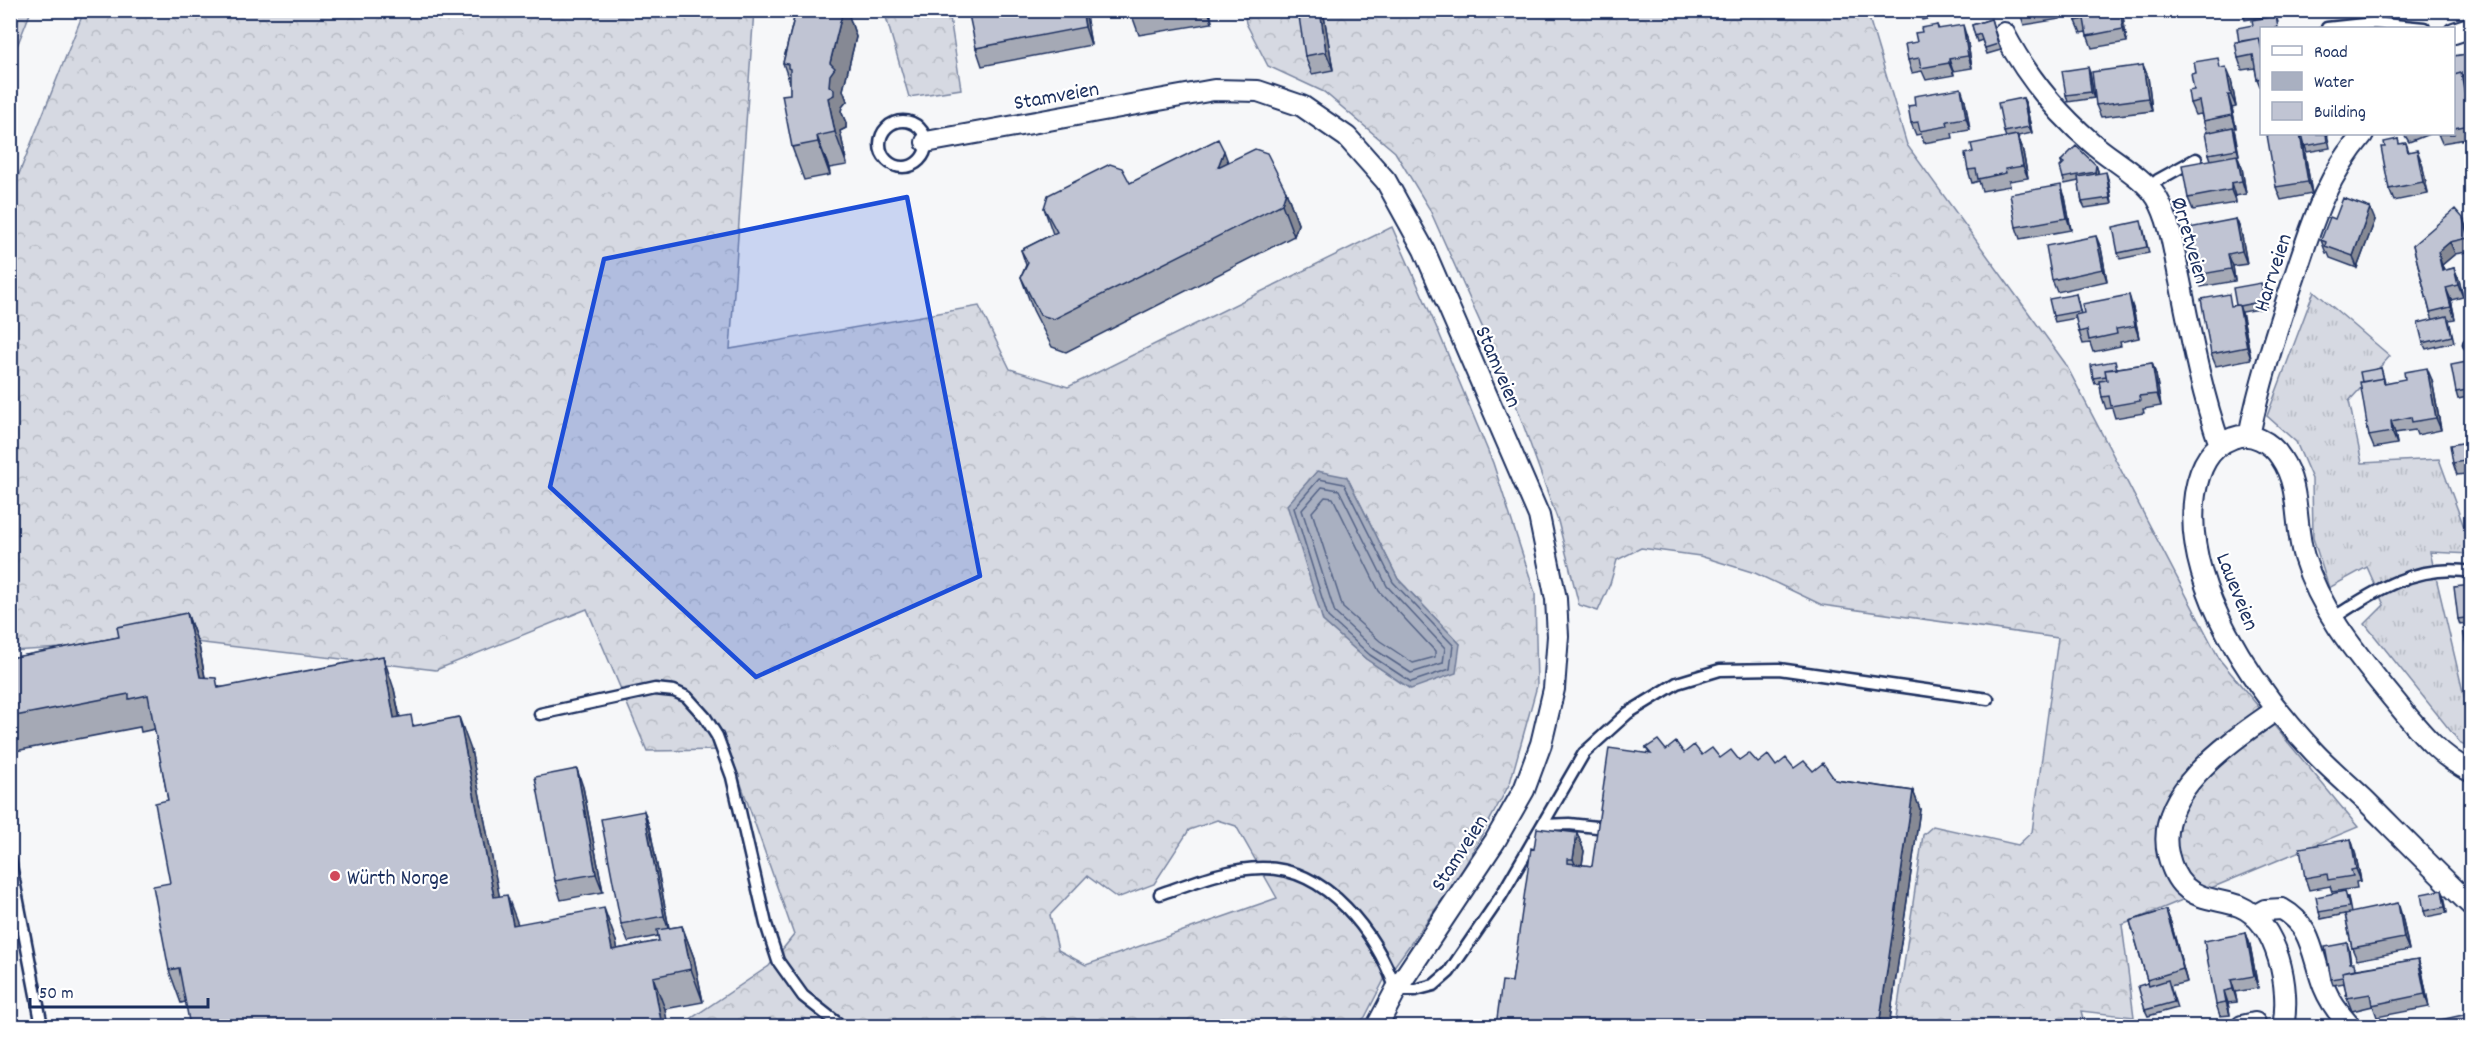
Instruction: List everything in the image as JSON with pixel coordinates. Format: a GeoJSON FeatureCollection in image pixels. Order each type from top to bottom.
{"type":"FeatureCollection","features":[{"type":"Feature","properties":{"kind":"street"},"geometry":{"type":"LineString","coordinates":[[2455,33],[2472,27]]}},
{"type":"Feature","properties":{"kind":"street","name":"Ørretveien"},"geometry":{"type":"LineString","coordinates":[[2004,33],[2027,74],[2061,115],[2112,160],[2149,188],[2159,203],[2166,221],[2203,394],[2220,445]]}},
{"type":"Feature","properties":{"kind":"street","name":"Stamveien"},"geometry":{"type":"LineString","coordinates":[[926,142],[1214,90],[1258,91],[1302,106],[1347,136],[1386,182],[1424,250],[1539,516],[1556,599],[1558,636],[1554,689],[1541,744],[1524,790],[1495,841],[1396,990],[1377,1026]]}},
{"type":"Feature","properties":{"kind":"street","name":"Harrveien"},"geometry":{"type":"LineString","coordinates":[[2249,436],[2262,376],[2317,211],[2336,169],[2362,135]]}},
{"type":"Feature","properties":{"kind":"street"},"geometry":{"type":"LineString","coordinates":[[2220,445],[2240,435],[2266,442],[2274,449],[2286,466],[2294,493],[2304,558],[2332,619],[2377,679],[2435,747],[2451,760],[2472,772]]}},
{"type":"Feature","properties":{"kind":"street","name":"Laueveien"},"geometry":{"type":"LineString","coordinates":[[2220,445],[2211,452],[2204,463],[2197,484],[2194,522],[2200,565],[2216,608],[2245,665],[2276,710],[2316,754],[2472,906]]}},
{"type":"Feature","properties":{"kind":"street"},"geometry":{"type":"LineString","coordinates":[[2276,710],[2215,756],[2198,773],[2177,802],[2168,827],[2167,850],[2173,872],[2180,882],[2195,894],[2240,907],[2254,916],[2270,939],[2281,966],[2286,1001],[2283,1026]]}},
{"type":"Feature","properties":{"kind":"street"},"geometry":{"type":"LineString","coordinates":[[2254,916],[2265,910],[2282,909],[2299,922],[2312,944],[2329,998],[2350,1026]]}},
{"type":"Feature","properties":{"kind":"lane"},"geometry":{"type":"LineString","coordinates":[[2336,27],[2373,23],[2414,27]]}},
{"type":"Feature","properties":{"kind":"lane"},"geometry":{"type":"LineString","coordinates":[[898,121],[911,122],[921,130],[926,142],[925,152],[919,161],[910,166],[899,167],[882,155],[880,145],[881,136],[886,128],[898,121]]}},
{"type":"Feature","properties":{"kind":"lane"},"geometry":{"type":"LineString","coordinates":[[2149,188],[2166,175],[2196,159]]}},
{"type":"Feature","properties":{"kind":"lane"},"geometry":{"type":"LineString","coordinates":[[2332,619],[2374,592],[2406,577],[2442,570],[2472,572]]}},
{"type":"Feature","properties":{"kind":"lane"},"geometry":{"type":"LineString","coordinates":[[1160,894],[1246,869],[1278,869],[1311,879],[1350,912],[1383,956],[1396,990],[1415,990],[1434,985],[1449,972],[1501,896],[1584,753],[1628,713],[1677,683],[1720,670],[1779,669],[1988,699]]}},
{"type":"Feature","properties":{"kind":"lane"},"geometry":{"type":"LineString","coordinates":[[540,714],[655,689],[674,690],[687,697],[705,717],[727,758],[766,924],[778,961],[803,996],[841,1026]]}},
{"type":"Feature","properties":{"kind":"lane"},"geometry":{"type":"LineString","coordinates":[[1543,825],[1569,824],[1606,828]]}},
{"type":"Feature","properties":{"kind":"lane"},"geometry":{"type":"LineString","coordinates":[[10,860],[42,1026]]}},
{"type":"Feature","properties":{"kind":"highlighted area"},"geometry":{"type":"Polygon","coordinates":[[[907,197],[980,576],[756,677],[550,487],[604,259],[907,197]]]}},
{"type":"Feature","properties":{"kind":"green space"},"geometry":{"type":"Polygon","coordinates":[[[754,10],[730,349],[979,306],[1010,369],[1068,387],[1392,227],[1493,463],[1535,593],[1537,686],[1510,783],[1460,875],[1383,982],[1365,1017],[1356,1026],[680,1026],[769,966],[794,935],[729,750],[647,751],[587,609],[436,670],[186,641],[11,651],[11,194],[84,11],[754,10]],[[1347,477],[1323,621],[1366,659],[1410,689],[1460,644],[1398,579],[1347,477]],[[1217,820],[1189,830],[1154,884],[1117,898],[1087,876],[1050,915],[1058,950],[1086,965],[1277,898],[1236,826],[1217,820]]]}},
{"type":"Feature","properties":{"kind":"green space"},"geometry":{"type":"Polygon","coordinates":[[[10,11],[31,11],[11,61],[10,11]]]}},
{"type":"Feature","properties":{"kind":"green space"},"geometry":{"type":"Polygon","coordinates":[[[875,11],[949,11],[961,89],[909,97],[886,17],[875,11]]]}},
{"type":"Feature","properties":{"kind":"green space"},"geometry":{"type":"Polygon","coordinates":[[[1244,11],[1867,11],[1907,145],[2065,363],[2220,660],[2358,827],[2122,925],[2134,1017],[2081,1011],[2085,1026],[1895,1026],[1923,835],[1933,826],[2018,845],[2032,832],[2058,638],[1822,605],[1755,573],[1700,556],[1641,548],[1617,560],[1610,584],[1598,611],[1579,605],[1558,521],[1511,391],[1429,208],[1395,152],[1324,92],[1268,66],[1246,23],[1244,11]]]}},
{"type":"Feature","properties":{"kind":"green space"},"geometry":{"type":"Polygon","coordinates":[[[2314,291],[2390,356],[2349,401],[2362,463],[2439,459],[2471,546],[2471,554],[2430,552],[2468,713],[2471,713],[2471,749],[2461,744],[2365,624],[2384,605],[2367,567],[2329,588],[2313,538],[2312,479],[2296,442],[2267,416],[2314,291]]]}},
{"type":"Feature","properties":{"kind":"water"},"geometry":{"type":"Polygon","coordinates":[[[1317,471],[1347,477],[1398,579],[1460,644],[1456,673],[1411,689],[1366,659],[1323,621],[1287,505],[1317,471]]]}},
{"type":"Feature","properties":{"kind":"building"},"geometry":{"type":"Polygon","coordinates":[[[796,10],[843,10],[830,63],[835,68],[830,75],[829,86],[834,90],[834,95],[828,98],[835,132],[817,136],[818,142],[792,147],[782,95],[790,94],[790,69],[788,64],[783,63],[796,10]]]}},
{"type":"Feature","properties":{"kind":"building"},"geometry":{"type":"Polygon","coordinates":[[[968,10],[1082,10],[1085,27],[976,48],[968,10]]]}},
{"type":"Feature","properties":{"kind":"building"},"geometry":{"type":"Polygon","coordinates":[[[1298,10],[1320,10],[1326,52],[1305,56],[1298,10]]]}},
{"type":"Feature","properties":{"kind":"building"},"geometry":{"type":"Polygon","coordinates":[[[2074,10],[2120,10],[2123,29],[2087,36],[2084,19],[2076,21],[2074,10]]]}},
{"type":"Feature","properties":{"kind":"building"},"geometry":{"type":"Polygon","coordinates":[[[2276,16],[2278,27],[2260,27],[2260,40],[2259,38],[2239,42],[2237,28],[2253,25],[2252,20],[2276,16]]]}},
{"type":"Feature","properties":{"kind":"building"},"geometry":{"type":"Polygon","coordinates":[[[1991,19],[1998,44],[1985,48],[1980,34],[1975,36],[1972,25],[1991,19]]]}},
{"type":"Feature","properties":{"kind":"building"},"geometry":{"type":"Polygon","coordinates":[[[1937,25],[1938,29],[1963,25],[1968,56],[1949,59],[1949,63],[1921,68],[1919,58],[1908,60],[1905,44],[1917,42],[1915,33],[1922,32],[1921,28],[1937,25]]]}},
{"type":"Feature","properties":{"kind":"building"},"geometry":{"type":"Polygon","coordinates":[[[2259,38],[2260,78],[2257,79],[2253,55],[2238,58],[2235,42],[2259,38]]]}},
{"type":"Feature","properties":{"kind":"building"},"geometry":{"type":"Polygon","coordinates":[[[2467,54],[2471,74],[2455,75],[2455,56],[2467,54]]]}},
{"type":"Feature","properties":{"kind":"building"},"geometry":{"type":"Polygon","coordinates":[[[2218,58],[2220,68],[2226,67],[2232,115],[2203,121],[2199,101],[2190,103],[2188,91],[2194,90],[2191,74],[2196,73],[2194,62],[2218,58]]]}},
{"type":"Feature","properties":{"kind":"building"},"geometry":{"type":"Polygon","coordinates":[[[2143,65],[2148,98],[2096,105],[2092,72],[2143,65]]]}},
{"type":"Feature","properties":{"kind":"building"},"geometry":{"type":"Polygon","coordinates":[[[2088,67],[2091,92],[2066,95],[2062,71],[2088,67]]]}},
{"type":"Feature","properties":{"kind":"building"},"geometry":{"type":"Polygon","coordinates":[[[2461,73],[2470,125],[2455,128],[2455,75],[2461,73]]]}},
{"type":"Feature","properties":{"kind":"building"},"geometry":{"type":"Polygon","coordinates":[[[1961,88],[1966,118],[1947,121],[1948,126],[1920,131],[1918,122],[1911,123],[1908,106],[1915,105],[1914,96],[1961,88]]]}},
{"type":"Feature","properties":{"kind":"building"},"geometry":{"type":"Polygon","coordinates":[[[2023,98],[2029,127],[2004,132],[1998,103],[2023,98]]]}},
{"type":"Feature","properties":{"kind":"building"},"geometry":{"type":"Polygon","coordinates":[[[2233,127],[2237,149],[2209,154],[2205,133],[2233,127]]]}},
{"type":"Feature","properties":{"kind":"building"},"geometry":{"type":"Polygon","coordinates":[[[2017,135],[2023,166],[2005,169],[2006,173],[1978,179],[1976,169],[1968,170],[1965,154],[1973,152],[1971,144],[2017,135]]]}},
{"type":"Feature","properties":{"kind":"building"},"geometry":{"type":"Polygon","coordinates":[[[2267,135],[2300,135],[2308,182],[2276,187],[2267,135]]]}},
{"type":"Feature","properties":{"kind":"building"},"geometry":{"type":"Polygon","coordinates":[[[2302,135],[2326,135],[2327,142],[2305,146],[2302,135]]]}},
{"type":"Feature","properties":{"kind":"building"},"geometry":{"type":"Polygon","coordinates":[[[1218,139],[1224,151],[1218,167],[1255,149],[1267,153],[1286,191],[1282,204],[1054,319],[1040,315],[1021,277],[1028,263],[1021,250],[1057,232],[1044,208],[1048,195],[1110,164],[1122,168],[1130,183],[1218,139]]]}},
{"type":"Feature","properties":{"kind":"building"},"geometry":{"type":"Polygon","coordinates":[[[2398,139],[2399,144],[2406,143],[2408,152],[2417,150],[2423,182],[2389,189],[2381,147],[2385,147],[2384,142],[2398,139]]]}},
{"type":"Feature","properties":{"kind":"building"},"geometry":{"type":"Polygon","coordinates":[[[2076,146],[2096,165],[2095,172],[2063,178],[2060,167],[2064,163],[2061,161],[2076,146]]]}},
{"type":"Feature","properties":{"kind":"building"},"geometry":{"type":"Polygon","coordinates":[[[2237,155],[2242,181],[2231,183],[2231,190],[2188,198],[2182,165],[2237,155]]]}},
{"type":"Feature","properties":{"kind":"building"},"geometry":{"type":"Polygon","coordinates":[[[2106,172],[2110,198],[2082,202],[2078,177],[2106,172]]]}},
{"type":"Feature","properties":{"kind":"building"},"geometry":{"type":"Polygon","coordinates":[[[2061,185],[2067,218],[2016,227],[2010,194],[2061,185]]]}},
{"type":"Feature","properties":{"kind":"building"},"geometry":{"type":"Polygon","coordinates":[[[2343,198],[2370,208],[2353,256],[2325,246],[2326,242],[2321,240],[2330,217],[2335,219],[2343,198]]]}},
{"type":"Feature","properties":{"kind":"building"},"geometry":{"type":"Polygon","coordinates":[[[2455,209],[2463,218],[2468,238],[2450,242],[2438,252],[2442,271],[2454,268],[2458,285],[2446,288],[2451,307],[2430,312],[2413,245],[2455,209]]]}},
{"type":"Feature","properties":{"kind":"building"},"geometry":{"type":"Polygon","coordinates":[[[2236,219],[2242,251],[2228,254],[2231,269],[2197,275],[2189,228],[2236,219]]]}},
{"type":"Feature","properties":{"kind":"building"},"geometry":{"type":"Polygon","coordinates":[[[2141,221],[2147,247],[2118,253],[2113,227],[2141,221]]]}},
{"type":"Feature","properties":{"kind":"building"},"geometry":{"type":"Polygon","coordinates":[[[2096,236],[2103,269],[2052,280],[2046,246],[2096,236]]]}},
{"type":"Feature","properties":{"kind":"building"},"geometry":{"type":"Polygon","coordinates":[[[2261,283],[2264,301],[2236,305],[2233,288],[2261,283]]]}},
{"type":"Feature","properties":{"kind":"building"},"geometry":{"type":"Polygon","coordinates":[[[2076,294],[2080,311],[2053,316],[2049,299],[2076,294]]]}},
{"type":"Feature","properties":{"kind":"building"},"geometry":{"type":"Polygon","coordinates":[[[2229,294],[2231,306],[2239,305],[2247,347],[2211,354],[2201,299],[2229,294]]]}},
{"type":"Feature","properties":{"kind":"building"},"geometry":{"type":"Polygon","coordinates":[[[2129,295],[2135,326],[2116,329],[2117,334],[2089,340],[2087,330],[2079,332],[2075,315],[2084,313],[2082,304],[2129,295]]]}},
{"type":"Feature","properties":{"kind":"building"},"geometry":{"type":"Polygon","coordinates":[[[2447,316],[2452,336],[2423,343],[2418,323],[2447,316]]]}},
{"type":"Feature","properties":{"kind":"building"},"geometry":{"type":"Polygon","coordinates":[[[2115,361],[2117,369],[2105,370],[2106,376],[2093,378],[2091,365],[2115,361]]]}},
{"type":"Feature","properties":{"kind":"building"},"geometry":{"type":"Polygon","coordinates":[[[2472,361],[2472,389],[2456,392],[2451,365],[2472,361]]]}},
{"type":"Feature","properties":{"kind":"building"},"geometry":{"type":"Polygon","coordinates":[[[2152,363],[2157,394],[2139,396],[2140,401],[2111,406],[2109,396],[2102,397],[2099,381],[2107,380],[2105,370],[2152,363]]]}},
{"type":"Feature","properties":{"kind":"building"},"geometry":{"type":"Polygon","coordinates":[[[2381,368],[2384,380],[2383,378],[2362,382],[2360,372],[2381,368]]]}},
{"type":"Feature","properties":{"kind":"building"},"geometry":{"type":"Polygon","coordinates":[[[2427,368],[2436,418],[2412,422],[2411,417],[2391,421],[2392,432],[2369,436],[2360,382],[2383,378],[2384,383],[2405,379],[2404,372],[2427,368]]]}},
{"type":"Feature","properties":{"kind":"building"},"geometry":{"type":"Polygon","coordinates":[[[2472,438],[2472,494],[2470,495],[2464,461],[2453,463],[2450,445],[2467,442],[2467,439],[2472,438]]]}},
{"type":"Feature","properties":{"kind":"building"},"geometry":{"type":"Polygon","coordinates":[[[2472,585],[2472,617],[2458,619],[2454,587],[2472,585]]]}},
{"type":"Feature","properties":{"kind":"building","name":"Würth Norge"},"geometry":{"type":"Polygon","coordinates":[[[187,613],[200,677],[216,678],[218,688],[383,656],[394,718],[411,715],[413,726],[459,717],[494,897],[507,895],[513,925],[604,908],[612,950],[659,941],[657,930],[682,926],[691,969],[653,977],[662,1026],[190,1026],[179,968],[169,970],[153,886],[170,883],[155,803],[168,800],[148,695],[129,699],[129,694],[10,717],[10,658],[119,637],[117,627],[187,613]]]}},
{"type":"Feature","properties":{"kind":"building"},"geometry":{"type":"Polygon","coordinates":[[[2472,627],[2472,675],[2463,629],[2472,627]]]}},
{"type":"Feature","properties":{"kind":"building"},"geometry":{"type":"Polygon","coordinates":[[[1658,740],[1666,750],[1676,742],[1684,753],[1694,745],[1702,755],[1712,748],[1720,758],[1731,750],[1739,760],[1749,753],[1758,763],[1768,755],[1776,766],[1786,758],[1794,768],[1804,761],[1813,771],[1823,763],[1835,780],[1913,791],[1879,1026],[1496,1026],[1502,981],[1512,982],[1531,848],[1534,849],[1537,828],[1577,833],[1573,859],[1568,859],[1568,863],[1592,866],[1609,748],[1651,754],[1646,748],[1658,740]]]}},
{"type":"Feature","properties":{"kind":"building"},"geometry":{"type":"Polygon","coordinates":[[[577,769],[596,874],[555,881],[535,777],[577,769]]]}},
{"type":"Feature","properties":{"kind":"building"},"geometry":{"type":"Polygon","coordinates":[[[644,811],[664,916],[621,924],[601,819],[644,811]]]}},
{"type":"Feature","properties":{"kind":"building"},"geometry":{"type":"Polygon","coordinates":[[[2351,839],[2356,869],[2351,870],[2353,876],[2328,880],[2327,874],[2305,878],[2300,848],[2351,839]]]}},
{"type":"Feature","properties":{"kind":"building"},"geometry":{"type":"Polygon","coordinates":[[[2442,890],[2445,907],[2424,911],[2421,894],[2442,890]]]}},
{"type":"Feature","properties":{"kind":"building"},"geometry":{"type":"Polygon","coordinates":[[[2345,891],[2349,907],[2319,912],[2316,897],[2345,891]]]}},
{"type":"Feature","properties":{"kind":"building"},"geometry":{"type":"Polygon","coordinates":[[[2398,903],[2404,938],[2352,948],[2345,914],[2398,903]]]}},
{"type":"Feature","properties":{"kind":"building"},"geometry":{"type":"Polygon","coordinates":[[[2166,910],[2183,969],[2147,980],[2130,921],[2166,910]]]}},
{"type":"Feature","properties":{"kind":"building"},"geometry":{"type":"Polygon","coordinates":[[[2246,933],[2254,976],[2231,980],[2233,989],[2224,991],[2226,1002],[2216,1004],[2204,941],[2246,933]]]}},
{"type":"Feature","properties":{"kind":"building"},"geometry":{"type":"Polygon","coordinates":[[[2347,943],[2350,963],[2354,963],[2355,969],[2342,972],[2343,977],[2331,979],[2325,947],[2347,943]]]}},
{"type":"Feature","properties":{"kind":"building"},"geometry":{"type":"Polygon","coordinates":[[[2418,959],[2425,994],[2372,1005],[2370,994],[2347,998],[2342,972],[2418,959]]]}},
{"type":"Feature","properties":{"kind":"building"},"geometry":{"type":"Polygon","coordinates":[[[2168,980],[2174,1002],[2145,1010],[2138,986],[2148,983],[2149,986],[2168,980]]]}},
{"type":"Feature","properties":{"kind":"building"},"geometry":{"type":"Polygon","coordinates":[[[2472,1013],[2472,1026],[2432,1026],[2431,1022],[2472,1013]]]}},
{"type":"Feature","properties":{"kind":"building"},"geometry":{"type":"Polygon","coordinates":[[[2161,1022],[2162,1026],[2136,1026],[2161,1022]]]}},
{"type":"Feature","properties":{"kind":"place","name":"Würth Norge"},"geometry":{"type":"Point","coordinates":[335,876]}}]}
